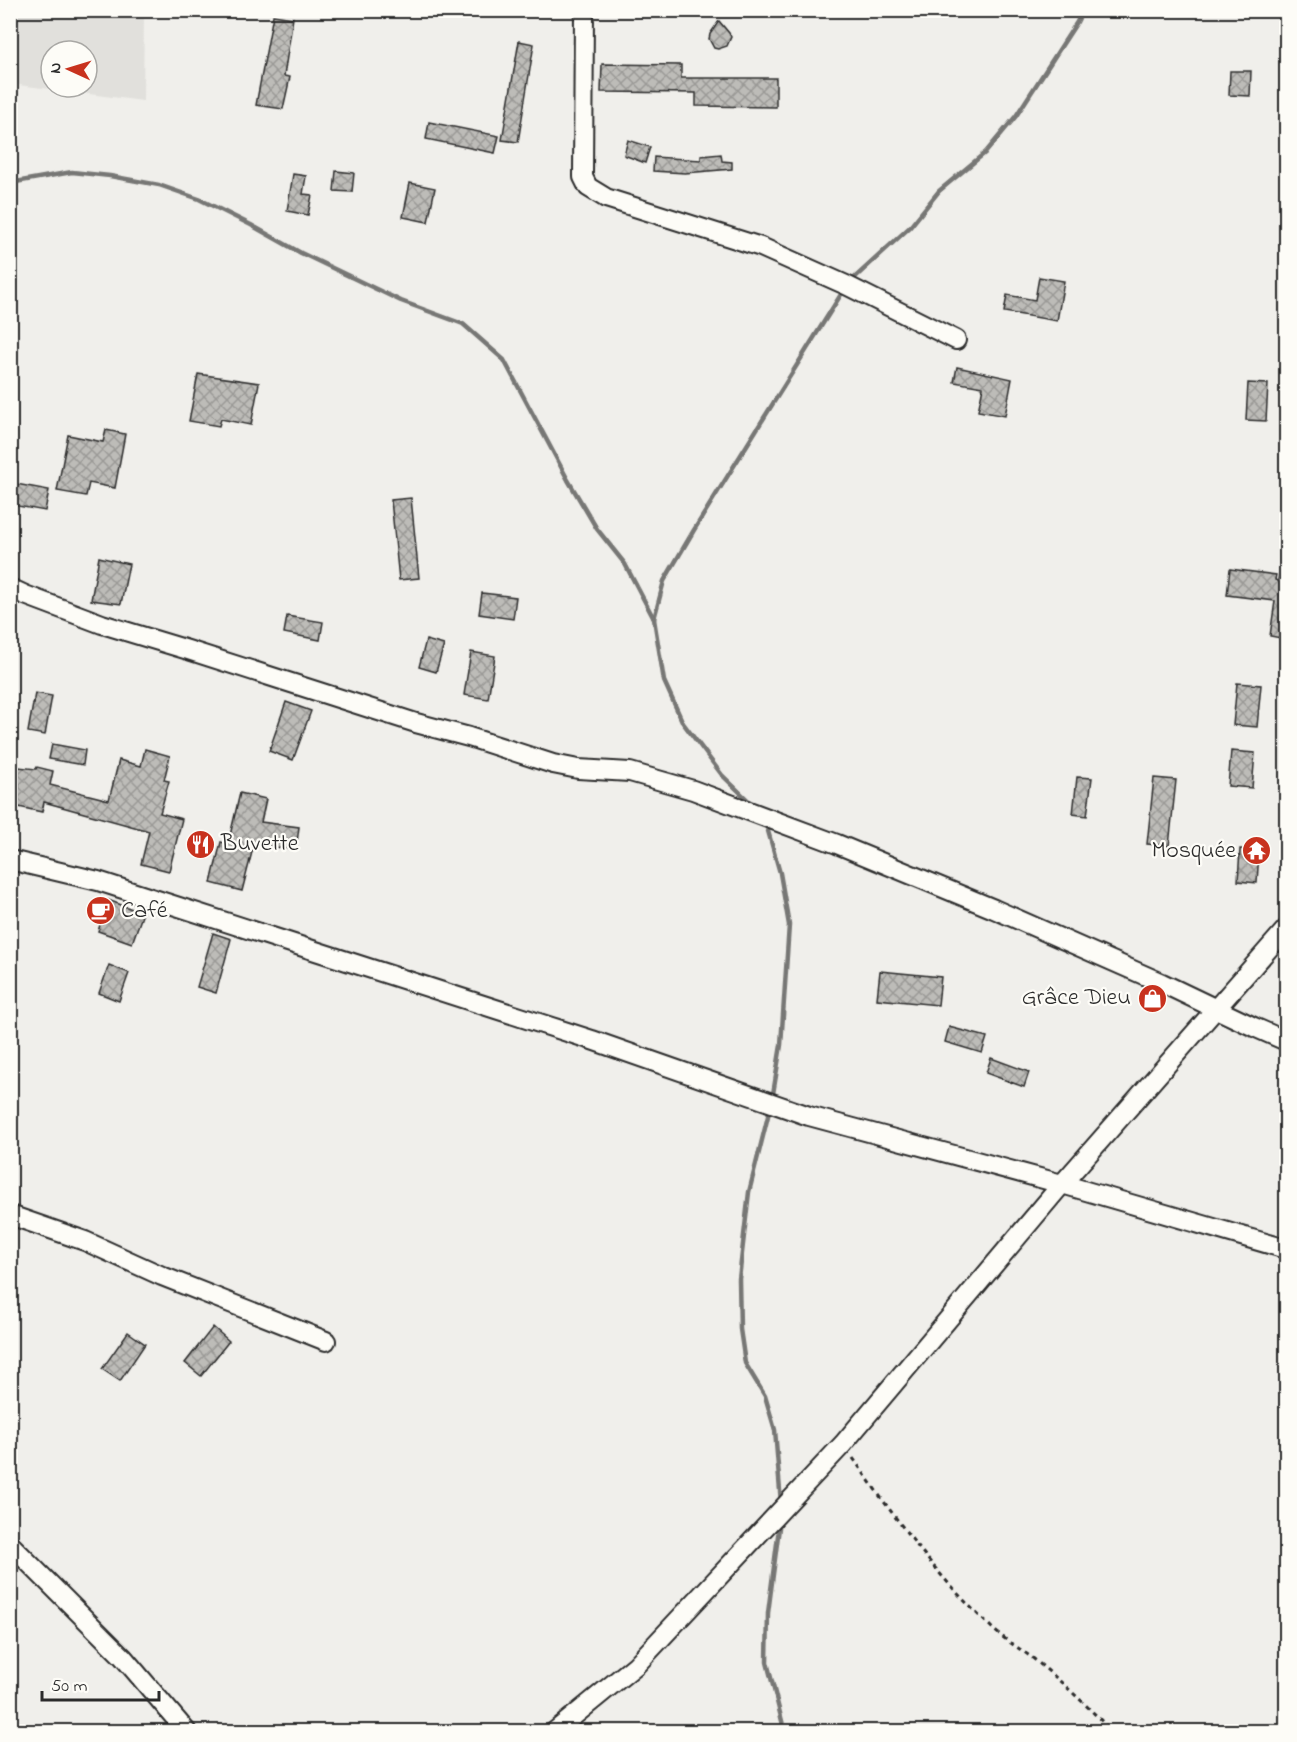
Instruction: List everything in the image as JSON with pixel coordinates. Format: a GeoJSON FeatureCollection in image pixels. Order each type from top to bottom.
{"type":"FeatureCollection","features":[{"type":"Feature","properties":{"kind":"street"},"geometry":{"type":"LineString","coordinates":[[584,10],[583,177],[588,187],[606,198],[761,247],[846,285],[956,340]]}},
{"type":"Feature","properties":{"kind":"street"},"geometry":{"type":"LineString","coordinates":[[10,588],[102,624],[553,765],[630,772],[693,790],[837,844],[994,909],[1162,982],[1287,1041]]}},
{"type":"Feature","properties":{"kind":"street"},"geometry":{"type":"LineString","coordinates":[[10,860],[98,882],[198,913],[592,1040],[809,1116],[1287,1249]]}},
{"type":"Feature","properties":{"kind":"street"},"geometry":{"type":"LineString","coordinates":[[554,1731],[636,1665],[843,1444],[1062,1185],[1287,929]]}},
{"type":"Feature","properties":{"kind":"street"},"geometry":{"type":"LineString","coordinates":[[10,1215],[85,1241],[162,1276],[326,1341]]}},
{"type":"Feature","properties":{"kind":"street"},"geometry":{"type":"LineString","coordinates":[[10,1544],[123,1657],[187,1731]]}},
{"type":"Feature","properties":{"kind":"path"},"geometry":{"type":"LineString","coordinates":[[843,1444],[903,1529],[949,1584],[993,1629],[1035,1660],[1092,1710],[1112,1731]]}},
{"type":"Feature","properties":{"kind":"shaded area"},"geometry":{"type":"Polygon","coordinates":[[[11,10],[144,11],[143,101],[99,95],[99,39],[39,39],[39,88],[11,84],[11,10]]]}},
{"type":"Feature","properties":{"kind":"building"},"geometry":{"type":"Polygon","coordinates":[[[273,15],[293,18],[284,76],[290,77],[283,109],[256,105],[273,15]]]}},
{"type":"Feature","properties":{"kind":"building"},"geometry":{"type":"Polygon","coordinates":[[[719,21],[731,37],[727,46],[718,49],[714,48],[709,39],[719,21]]]}},
{"type":"Feature","properties":{"kind":"building"},"geometry":{"type":"Polygon","coordinates":[[[519,41],[534,44],[518,142],[502,140],[519,41]]]}},
{"type":"Feature","properties":{"kind":"building"},"geometry":{"type":"Polygon","coordinates":[[[602,64],[681,65],[681,78],[776,78],[776,107],[696,106],[696,93],[601,92],[602,64]]]}},
{"type":"Feature","properties":{"kind":"building"},"geometry":{"type":"Polygon","coordinates":[[[1230,71],[1251,71],[1250,96],[1229,95],[1230,71]]]}},
{"type":"Feature","properties":{"kind":"building"},"geometry":{"type":"Polygon","coordinates":[[[429,122],[499,136],[495,153],[426,139],[429,122]]]}},
{"type":"Feature","properties":{"kind":"building"},"geometry":{"type":"Polygon","coordinates":[[[628,140],[650,147],[645,163],[624,155],[628,140]]]}},
{"type":"Feature","properties":{"kind":"building"},"geometry":{"type":"Polygon","coordinates":[[[721,154],[722,161],[732,162],[732,169],[685,173],[653,171],[654,157],[701,160],[701,156],[721,154]]]}},
{"type":"Feature","properties":{"kind":"building"},"geometry":{"type":"Polygon","coordinates":[[[336,171],[354,173],[352,192],[334,191],[336,171]]]}},
{"type":"Feature","properties":{"kind":"building"},"geometry":{"type":"Polygon","coordinates":[[[293,174],[306,176],[303,194],[312,195],[308,215],[287,211],[293,174]]]}},
{"type":"Feature","properties":{"kind":"building"},"geometry":{"type":"Polygon","coordinates":[[[410,183],[435,188],[428,222],[403,217],[410,183]]]}},
{"type":"Feature","properties":{"kind":"building"},"geometry":{"type":"Polygon","coordinates":[[[1039,277],[1064,281],[1057,321],[1004,312],[1007,295],[1035,300],[1039,277]]]}},
{"type":"Feature","properties":{"kind":"building"},"geometry":{"type":"Polygon","coordinates":[[[957,367],[1012,379],[1005,416],[978,411],[983,387],[954,382],[957,367]]]}},
{"type":"Feature","properties":{"kind":"building"},"geometry":{"type":"Polygon","coordinates":[[[198,374],[259,383],[251,425],[221,419],[219,426],[189,421],[198,374]]]}},
{"type":"Feature","properties":{"kind":"building"},"geometry":{"type":"Polygon","coordinates":[[[1248,383],[1268,384],[1266,421],[1246,420],[1248,383]]]}},
{"type":"Feature","properties":{"kind":"building"},"geometry":{"type":"Polygon","coordinates":[[[106,430],[125,434],[115,488],[89,483],[86,496],[57,491],[68,435],[103,442],[106,430]]]}},
{"type":"Feature","properties":{"kind":"building"},"geometry":{"type":"Polygon","coordinates":[[[16,484],[49,490],[45,511],[12,505],[16,484]]]}},
{"type":"Feature","properties":{"kind":"building"},"geometry":{"type":"Polygon","coordinates":[[[411,498],[419,578],[399,580],[391,500],[411,498]]]}},
{"type":"Feature","properties":{"kind":"building"},"geometry":{"type":"Polygon","coordinates":[[[99,557],[129,564],[121,604],[91,600],[99,557]]]}},
{"type":"Feature","properties":{"kind":"building"},"geometry":{"type":"Polygon","coordinates":[[[1230,569],[1276,575],[1275,580],[1278,581],[1279,575],[1287,576],[1287,639],[1270,636],[1275,601],[1227,595],[1230,569]]]}},
{"type":"Feature","properties":{"kind":"building"},"geometry":{"type":"Polygon","coordinates":[[[482,593],[516,597],[513,619],[479,614],[482,593]]]}},
{"type":"Feature","properties":{"kind":"building"},"geometry":{"type":"Polygon","coordinates":[[[287,616],[323,622],[320,640],[284,633],[287,616]]]}},
{"type":"Feature","properties":{"kind":"building"},"geometry":{"type":"Polygon","coordinates":[[[426,640],[444,645],[436,672],[419,667],[426,640]]]}},
{"type":"Feature","properties":{"kind":"building"},"geometry":{"type":"Polygon","coordinates":[[[471,652],[495,656],[488,699],[464,695],[471,652]]]}},
{"type":"Feature","properties":{"kind":"building"},"geometry":{"type":"Polygon","coordinates":[[[1237,683],[1261,685],[1257,727],[1233,725],[1237,683]]]}},
{"type":"Feature","properties":{"kind":"building"},"geometry":{"type":"Polygon","coordinates":[[[35,693],[52,696],[45,735],[28,732],[35,693]]]}},
{"type":"Feature","properties":{"kind":"building"},"geometry":{"type":"Polygon","coordinates":[[[286,702],[311,711],[293,760],[269,751],[286,702]]]}},
{"type":"Feature","properties":{"kind":"building"},"geometry":{"type":"Polygon","coordinates":[[[52,744],[85,750],[83,765],[49,759],[52,744]]]}},
{"type":"Feature","properties":{"kind":"building"},"geometry":{"type":"Polygon","coordinates":[[[145,749],[170,756],[164,780],[169,781],[160,813],[182,819],[169,871],[141,864],[149,831],[44,802],[42,812],[14,806],[19,785],[10,784],[10,766],[36,769],[37,767],[53,771],[50,785],[109,800],[119,760],[141,766],[145,749]]]}},
{"type":"Feature","properties":{"kind":"building"},"geometry":{"type":"Polygon","coordinates":[[[1231,751],[1255,753],[1252,788],[1228,786],[1231,751]]]}},
{"type":"Feature","properties":{"kind":"building"},"geometry":{"type":"Polygon","coordinates":[[[1077,777],[1092,778],[1087,816],[1073,814],[1077,777]]]}},
{"type":"Feature","properties":{"kind":"building"},"geometry":{"type":"Polygon","coordinates":[[[1154,778],[1176,780],[1169,846],[1147,844],[1154,778]]]}},
{"type":"Feature","properties":{"kind":"building"},"geometry":{"type":"Polygon","coordinates":[[[240,793],[266,799],[261,822],[299,827],[296,850],[254,844],[242,891],[211,883],[221,842],[228,844],[240,793]]]}},
{"type":"Feature","properties":{"kind":"building"},"geometry":{"type":"Polygon","coordinates":[[[1240,849],[1259,851],[1257,883],[1238,881],[1240,849]]]}},
{"type":"Feature","properties":{"kind":"building"},"geometry":{"type":"Polygon","coordinates":[[[108,900],[143,913],[132,943],[98,931],[108,900]]]}},
{"type":"Feature","properties":{"kind":"building"},"geometry":{"type":"Polygon","coordinates":[[[213,933],[231,939],[216,993],[197,987],[213,933]]]}},
{"type":"Feature","properties":{"kind":"building"},"geometry":{"type":"Polygon","coordinates":[[[109,965],[129,973],[119,1001],[99,993],[109,965]]]}},
{"type":"Feature","properties":{"kind":"building"},"geometry":{"type":"Polygon","coordinates":[[[880,971],[941,977],[938,1005],[877,999],[880,971]]]}},
{"type":"Feature","properties":{"kind":"building"},"geometry":{"type":"Polygon","coordinates":[[[949,1027],[987,1037],[982,1053],[945,1042],[949,1027]]]}},
{"type":"Feature","properties":{"kind":"building"},"geometry":{"type":"Polygon","coordinates":[[[991,1058],[1029,1072],[1024,1087],[986,1073],[991,1058]]]}},
{"type":"Feature","properties":{"kind":"building"},"geometry":{"type":"Polygon","coordinates":[[[213,1327],[229,1341],[201,1376],[185,1363],[213,1327]]]}},
{"type":"Feature","properties":{"kind":"building"},"geometry":{"type":"Polygon","coordinates":[[[128,1332],[145,1344],[120,1381],[102,1369],[128,1332]]]}},
{"type":"Feature","properties":{"kind":"waterway"},"geometry":{"type":"LineString","coordinates":[[850,282],[910,227],[939,191],[986,152],[1016,116],[1083,10]]}},
{"type":"Feature","properties":{"kind":"waterway"},"geometry":{"type":"LineString","coordinates":[[10,183],[72,172],[159,185],[199,199],[301,253],[401,301],[463,324],[504,360],[568,480],[597,529],[625,564],[654,619]]}},
{"type":"Feature","properties":{"kind":"waterway"},"geometry":{"type":"LineString","coordinates":[[753,805],[722,775],[683,723],[664,681],[654,619],[664,581],[845,288]]}},
{"type":"Feature","properties":{"kind":"waterway"},"geometry":{"type":"LineString","coordinates":[[766,824],[780,873],[789,925],[781,1045],[772,1100]]}},
{"type":"Feature","properties":{"kind":"waterway"},"geometry":{"type":"LineString","coordinates":[[770,1108],[749,1192],[739,1279],[740,1329],[745,1363],[765,1396],[775,1430],[781,1503]]}},
{"type":"Feature","properties":{"kind":"waterway"},"geometry":{"type":"LineString","coordinates":[[780,1520],[768,1613],[767,1662],[783,1725],[787,1732]]}},
{"type":"Feature","properties":{"kind":"place","name":"Buvette"},"geometry":{"type":"Point","coordinates":[200,844]}},
{"type":"Feature","properties":{"kind":"place","name":"Mosquée"},"geometry":{"type":"Point","coordinates":[1257,851]}},
{"type":"Feature","properties":{"kind":"place","name":"Café"},"geometry":{"type":"Point","coordinates":[100,911]}},
{"type":"Feature","properties":{"kind":"place","name":"Grâce Dieu"},"geometry":{"type":"Point","coordinates":[1152,998]}}]}
